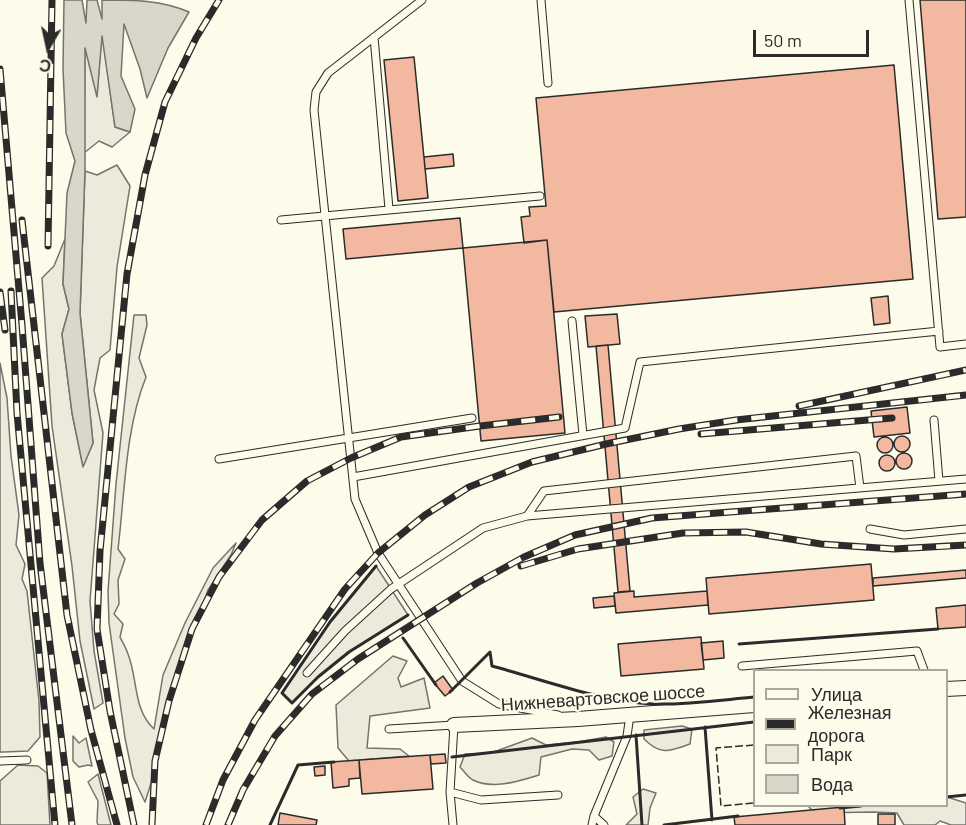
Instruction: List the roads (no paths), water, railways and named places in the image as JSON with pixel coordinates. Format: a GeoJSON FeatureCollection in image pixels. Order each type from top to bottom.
{"type":"FeatureCollection","features":[{"type":"Feature","properties":{"kind":"street"},"geometry":{"type":"LineString","coordinates":[[948,689],[966,688]]}},
{"type":"Feature","properties":{"kind":"street","name":"Нижневартовское шоссе"},"geometry":{"type":"LineString","coordinates":[[454,725],[578,719],[753,705]]}},
{"type":"Feature","properties":{"kind":"lane"},"geometry":{"type":"LineString","coordinates":[[422,0],[328,73],[316,92],[315,110],[325,215],[355,499],[378,553],[462,681],[499,704],[578,719]]}},
{"type":"Feature","properties":{"kind":"lane"},"geometry":{"type":"LineString","coordinates":[[541,0],[548,83]]}},
{"type":"Feature","properties":{"kind":"lane"},"geometry":{"type":"LineString","coordinates":[[909,0],[940,347],[966,344]]}},
{"type":"Feature","properties":{"kind":"lane"},"geometry":{"type":"LineString","coordinates":[[374,37],[389,209]]}},
{"type":"Feature","properties":{"kind":"lane"},"geometry":{"type":"LineString","coordinates":[[281,220],[540,196]]}},
{"type":"Feature","properties":{"kind":"lane"},"geometry":{"type":"LineString","coordinates":[[572,321],[583,435]]}},
{"type":"Feature","properties":{"kind":"lane"},"geometry":{"type":"LineString","coordinates":[[353,477],[625,428],[640,363],[939,331]]}},
{"type":"Feature","properties":{"kind":"lane"},"geometry":{"type":"LineString","coordinates":[[219,459],[472,418]]}},
{"type":"Feature","properties":{"kind":"lane"},"geometry":{"type":"LineString","coordinates":[[934,420],[939,481]]}},
{"type":"Feature","properties":{"kind":"lane"},"geometry":{"type":"LineString","coordinates":[[527,516],[544,491],[856,456],[860,488]]}},
{"type":"Feature","properties":{"kind":"lane"},"geometry":{"type":"LineString","coordinates":[[307,673],[345,631],[391,589],[483,528],[527,516],[966,479]]}},
{"type":"Feature","properties":{"kind":"lane"},"geometry":{"type":"LineString","coordinates":[[870,529],[904,535],[966,530]]}},
{"type":"Feature","properties":{"kind":"lane"},"geometry":{"type":"LineString","coordinates":[[742,666],[917,651],[924,669]]}},
{"type":"Feature","properties":{"kind":"lane"},"geometry":{"type":"LineString","coordinates":[[592,825],[627,736],[630,715]]}},
{"type":"Feature","properties":{"kind":"lane"},"geometry":{"type":"LineString","coordinates":[[389,729],[454,725],[450,792],[453,825]]}},
{"type":"Feature","properties":{"kind":"lane"},"geometry":{"type":"LineString","coordinates":[[0,761],[27,760]]}},
{"type":"Feature","properties":{"kind":"lane"},"geometry":{"type":"LineString","coordinates":[[450,792],[481,800],[558,795]]}},
{"type":"Feature","properties":{"kind":"lane"},"geometry":{"type":"LineString","coordinates":[[594,816],[604,825]]}},
{"type":"Feature","properties":{"kind":"water"},"geometry":{"type":"Polygon","coordinates":[[[64,0],[82,0],[86,23],[87,0],[97,0],[102,19],[102,0],[158,3],[189,12],[168,48],[147,98],[140,69],[124,24],[121,76],[135,109],[130,132],[115,127],[102,36],[97,97],[85,48],[85,171],[80,313],[93,443],[83,467],[72,413],[62,334],[69,309],[63,284],[67,193],[75,161],[66,133],[63,69],[64,0]]]}},
{"type":"Feature","properties":{"kind":"railway"},"geometry":{"type":"LineString","coordinates":[[48,246],[52,0]]}},
{"type":"Feature","properties":{"kind":"railway"},"geometry":{"type":"LineString","coordinates":[[134,825],[110,711],[97,629],[100,551],[127,274],[145,175],[165,102],[196,38],[219,0]]}},
{"type":"Feature","properties":{"kind":"railway"},"geometry":{"type":"LineString","coordinates":[[0,69],[40,563],[72,825]]}},
{"type":"Feature","properties":{"kind":"railway"},"geometry":{"type":"LineString","coordinates":[[22,220],[67,615],[91,730],[117,825]]}},
{"type":"Feature","properties":{"kind":"railway"},"geometry":{"type":"LineString","coordinates":[[11,291],[17,413],[55,825]]}},
{"type":"Feature","properties":{"kind":"railway"},"geometry":{"type":"LineString","coordinates":[[0,292],[5,330]]}},
{"type":"Feature","properties":{"kind":"railway"},"geometry":{"type":"LineString","coordinates":[[799,406],[966,370]]}},
{"type":"Feature","properties":{"kind":"railway"},"geometry":{"type":"LineString","coordinates":[[206,825],[223,780],[255,720],[345,589],[378,553],[425,515],[469,487],[532,462],[679,429],[736,420],[966,395]]}},
{"type":"Feature","properties":{"kind":"railway"},"geometry":{"type":"LineString","coordinates":[[152,825],[155,761],[169,701],[192,629],[219,577],[262,520],[307,481],[351,458],[401,437],[559,417]]}},
{"type":"Feature","properties":{"kind":"railway"},"geometry":{"type":"LineString","coordinates":[[701,434],[892,418]]}},
{"type":"Feature","properties":{"kind":"railway"},"geometry":{"type":"LineString","coordinates":[[228,825],[243,790],[275,736],[312,694],[358,659],[477,583],[524,557],[575,535],[652,518],[966,494]]}},
{"type":"Feature","properties":{"kind":"railway"},"geometry":{"type":"LineString","coordinates":[[521,566],[578,549],[683,533],[746,532],[821,544],[894,549],[966,545]]}}]}
